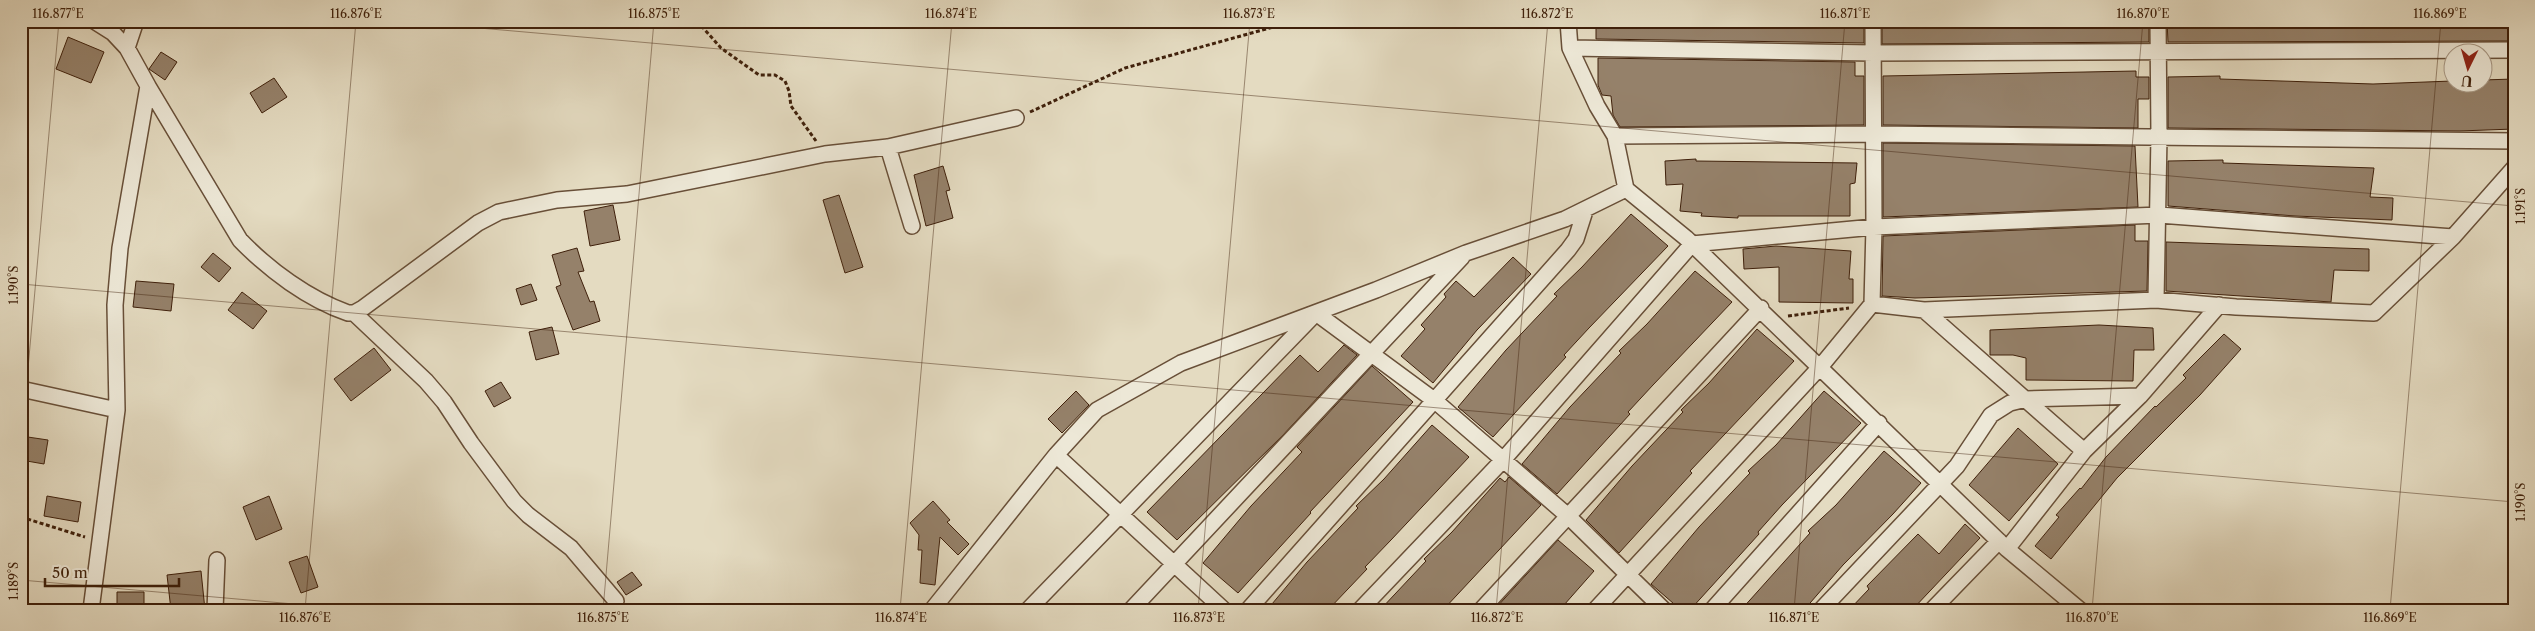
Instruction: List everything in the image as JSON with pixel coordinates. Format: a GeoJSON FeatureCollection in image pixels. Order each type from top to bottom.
{"type":"FeatureCollection","features":[{"type":"Feature","properties":{"kind":"street"},"geometry":{"type":"LineString","coordinates":[[94,21],[113,33],[127,48],[240,240],[257,258],[298,287],[341,310],[354,313],[426,381],[444,402],[471,443],[514,501],[528,516],[570,548],[616,601]]}},
{"type":"Feature","properties":{"kind":"street"},"geometry":{"type":"LineString","coordinates":[[127,48],[136,21]]}},
{"type":"Feature","properties":{"kind":"street"},"geometry":{"type":"LineString","coordinates":[[1568,21],[1570,48],[1597,106],[1615,136],[1626,189],[1692,244],[1766,313],[2003,545],[2080,610]]}},
{"type":"Feature","properties":{"kind":"street"},"geometry":{"type":"LineString","coordinates":[[1595,610],[1821,366],[1872,304],[1874,227],[1873,21]]}},
{"type":"Feature","properties":{"kind":"street"},"geometry":{"type":"LineString","coordinates":[[2156,300],[2159,215],[2160,52],[2158,21]]}},
{"type":"Feature","properties":{"kind":"street"},"geometry":{"type":"LineString","coordinates":[[1570,48],[1873,53],[2514,50]]}},
{"type":"Feature","properties":{"kind":"street"},"geometry":{"type":"LineString","coordinates":[[92,610],[117,410],[115,305],[120,248],[148,86]]}},
{"type":"Feature","properties":{"kind":"street"},"geometry":{"type":"LineString","coordinates":[[354,313],[478,222],[499,212],[558,200],[627,194],[825,154],[888,147],[1016,118]]}},
{"type":"Feature","properties":{"kind":"street"},"geometry":{"type":"LineString","coordinates":[[1615,136],[1874,134],[2514,141]]}},
{"type":"Feature","properties":{"kind":"street"},"geometry":{"type":"LineString","coordinates":[[888,147],[912,226]]}},
{"type":"Feature","properties":{"kind":"street"},"geometry":{"type":"LineString","coordinates":[[1872,304],[1924,310],[2156,300],[2374,313],[2453,237],[2514,168]]}},
{"type":"Feature","properties":{"kind":"street"},"geometry":{"type":"LineString","coordinates":[[932,610],[1056,455],[1098,410],[1181,363],[1316,313],[1466,253],[1586,211],[1626,189]]}},
{"type":"Feature","properties":{"kind":"street"},"geometry":{"type":"LineString","coordinates":[[1248,610],[1573,245],[1586,211]]}},
{"type":"Feature","properties":{"kind":"street"},"geometry":{"type":"LineString","coordinates":[[1360,610],[1503,460],[1692,244],[1874,227],[2159,215],[2453,237]]}},
{"type":"Feature","properties":{"kind":"street"},"geometry":{"type":"LineString","coordinates":[[1131,610],[1466,253]]}},
{"type":"Feature","properties":{"kind":"street"},"geometry":{"type":"LineString","coordinates":[[1932,610],[2003,545],[2084,451],[2140,396],[2219,305]]}},
{"type":"Feature","properties":{"kind":"street"},"geometry":{"type":"LineString","coordinates":[[1924,310],[2084,451]]}},
{"type":"Feature","properties":{"kind":"street"},"geometry":{"type":"LineString","coordinates":[[1316,313],[1434,400],[1568,516],[1627,576],[1664,610]]}},
{"type":"Feature","properties":{"kind":"street"},"geometry":{"type":"LineString","coordinates":[[1028,610],[1316,313]]}},
{"type":"Feature","properties":{"kind":"street"},"geometry":{"type":"LineString","coordinates":[[1481,610],[1568,516],[1766,313]]}},
{"type":"Feature","properties":{"kind":"street"},"geometry":{"type":"LineString","coordinates":[[21,389],[117,410]]}},
{"type":"Feature","properties":{"kind":"street"},"geometry":{"type":"LineString","coordinates":[[1821,610],[1962,460],[1982,426],[1991,415],[2010,403],[2026,399],[2140,396]]}},
{"type":"Feature","properties":{"kind":"street"},"geometry":{"type":"LineString","coordinates":[[1712,610],[1879,423]]}},
{"type":"Feature","properties":{"kind":"street"},"geometry":{"type":"LineString","coordinates":[[1056,455],[1224,610]]}},
{"type":"Feature","properties":{"kind":"street"},"geometry":{"type":"LineString","coordinates":[[215,610],[218,560]]}},
{"type":"Feature","properties":{"kind":"path"},"geometry":{"type":"LineString","coordinates":[[697,21],[721,48],[759,75],[774,75],[785,81],[790,91],[790,106],[825,154]]}},
{"type":"Feature","properties":{"kind":"path"},"geometry":{"type":"LineString","coordinates":[[1016,118],[1125,68],[1295,21]]}},
{"type":"Feature","properties":{"kind":"path"},"geometry":{"type":"LineString","coordinates":[[1766,313],[1872,304]]}},
{"type":"Feature","properties":{"kind":"path"},"geometry":{"type":"LineString","coordinates":[[21,518],[100,542]]}},
{"type":"Feature","properties":{"kind":"building"},"geometry":{"type":"Polygon","coordinates":[[[1596,21],[1854,21],[1864,22],[1864,43],[1596,39],[1596,21]]]}},
{"type":"Feature","properties":{"kind":"building"},"geometry":{"type":"Polygon","coordinates":[[[2149,21],[2149,42],[1882,44],[1882,22],[2149,21]]]}},
{"type":"Feature","properties":{"kind":"building"},"geometry":{"type":"Polygon","coordinates":[[[2167,21],[2373,27],[2373,24],[2409,23],[2409,26],[2514,22],[2514,41],[2168,42],[2167,21]]]}},
{"type":"Feature","properties":{"kind":"building"},"geometry":{"type":"Polygon","coordinates":[[[68,37],[104,52],[91,83],[56,69],[68,37]]]}},
{"type":"Feature","properties":{"kind":"building"},"geometry":{"type":"Polygon","coordinates":[[[161,52],[177,62],[165,80],[149,69],[161,52]]]}},
{"type":"Feature","properties":{"kind":"building"},"geometry":{"type":"Polygon","coordinates":[[[1598,58],[1855,62],[1855,76],[1864,76],[1864,125],[1620,127],[1613,115],[1611,96],[1602,95],[1598,85],[1598,58]]]}},
{"type":"Feature","properties":{"kind":"building"},"geometry":{"type":"Polygon","coordinates":[[[2136,71],[2136,77],[2149,77],[2149,99],[2138,99],[2138,128],[1883,125],[1883,76],[2136,71]]]}},
{"type":"Feature","properties":{"kind":"building"},"geometry":{"type":"Polygon","coordinates":[[[2220,76],[2220,79],[2373,84],[2442,81],[2442,92],[2492,92],[2492,80],[2514,79],[2514,129],[2459,131],[2168,128],[2168,77],[2220,76]]]}},
{"type":"Feature","properties":{"kind":"building"},"geometry":{"type":"Polygon","coordinates":[[[274,78],[287,97],[262,113],[250,93],[274,78]]]}},
{"type":"Feature","properties":{"kind":"building"},"geometry":{"type":"Polygon","coordinates":[[[1883,143],[2135,146],[2138,207],[1883,217],[1883,143]]]}},
{"type":"Feature","properties":{"kind":"building"},"geometry":{"type":"Polygon","coordinates":[[[1696,159],[1696,161],[1857,163],[1855,183],[1850,184],[1850,216],[1738,216],[1738,218],[1701,216],[1702,213],[1680,211],[1683,184],[1666,185],[1665,161],[1696,159]]]}},
{"type":"Feature","properties":{"kind":"building"},"geometry":{"type":"Polygon","coordinates":[[[2223,160],[2223,163],[2374,168],[2370,197],[2393,198],[2392,220],[2295,216],[2168,206],[2168,161],[2223,160]]]}},
{"type":"Feature","properties":{"kind":"building"},"geometry":{"type":"Polygon","coordinates":[[[943,166],[950,190],[946,191],[953,218],[926,226],[914,175],[943,166]]]}},
{"type":"Feature","properties":{"kind":"building"},"geometry":{"type":"Polygon","coordinates":[[[839,195],[863,267],[845,273],[823,200],[839,195]]]}},
{"type":"Feature","properties":{"kind":"building"},"geometry":{"type":"Polygon","coordinates":[[[613,205],[620,240],[590,246],[584,211],[613,205]]]}},
{"type":"Feature","properties":{"kind":"building"},"geometry":{"type":"Polygon","coordinates":[[[1631,214],[1668,246],[1564,355],[1566,357],[1493,437],[1458,407],[1506,350],[1557,296],[1554,294],[1631,214]]]}},
{"type":"Feature","properties":{"kind":"building"},"geometry":{"type":"Polygon","coordinates":[[[2135,225],[2135,241],[2148,241],[2147,291],[1915,298],[1882,296],[1883,236],[2135,225]]]}},
{"type":"Feature","properties":{"kind":"building"},"geometry":{"type":"Polygon","coordinates":[[[2166,242],[2369,249],[2369,271],[2334,270],[2331,302],[2166,291],[2166,242]]]}},
{"type":"Feature","properties":{"kind":"building"},"geometry":{"type":"Polygon","coordinates":[[[1776,246],[1851,251],[1849,279],[1853,279],[1853,303],[1779,302],[1779,267],[1744,269],[1743,249],[1776,246]]]}},
{"type":"Feature","properties":{"kind":"building"},"geometry":{"type":"Polygon","coordinates":[[[577,248],[584,271],[578,272],[590,302],[594,301],[600,321],[573,330],[556,287],[561,285],[552,255],[577,248]]]}},
{"type":"Feature","properties":{"kind":"building"},"geometry":{"type":"Polygon","coordinates":[[[213,253],[231,268],[219,282],[201,267],[213,253]]]}},
{"type":"Feature","properties":{"kind":"building"},"geometry":{"type":"Polygon","coordinates":[[[1513,257],[1531,274],[1477,330],[1433,383],[1401,356],[1425,329],[1421,325],[1446,297],[1444,294],[1456,281],[1474,297],[1513,257]]]}},
{"type":"Feature","properties":{"kind":"building"},"geometry":{"type":"Polygon","coordinates":[[[1695,271],[1732,302],[1628,412],[1630,414],[1557,494],[1522,464],[1570,407],[1621,353],[1619,351],[1647,324],[1695,271]]]}},
{"type":"Feature","properties":{"kind":"building"},"geometry":{"type":"Polygon","coordinates":[[[136,281],[174,284],[171,311],[133,307],[136,281]]]}},
{"type":"Feature","properties":{"kind":"building"},"geometry":{"type":"Polygon","coordinates":[[[531,284],[537,300],[521,305],[516,289],[531,284]]]}},
{"type":"Feature","properties":{"kind":"building"},"geometry":{"type":"Polygon","coordinates":[[[242,292],[267,311],[253,329],[228,310],[242,292]]]}},
{"type":"Feature","properties":{"kind":"building"},"geometry":{"type":"Polygon","coordinates":[[[2099,325],[2153,328],[2154,350],[2134,350],[2133,381],[2026,380],[2026,358],[2013,355],[1990,355],[1990,330],[2099,325]]]}},
{"type":"Feature","properties":{"kind":"building"},"geometry":{"type":"Polygon","coordinates":[[[552,327],[559,354],[536,360],[529,332],[552,327]]]}},
{"type":"Feature","properties":{"kind":"building"},"geometry":{"type":"Polygon","coordinates":[[[1757,329],[1794,361],[1690,471],[1692,473],[1619,553],[1586,520],[1632,466],[1683,412],[1681,410],[1709,383],[1757,329]]]}},
{"type":"Feature","properties":{"kind":"building"},"geometry":{"type":"Polygon","coordinates":[[[2224,334],[2241,349],[2200,395],[2117,478],[2051,559],[2035,546],[2059,517],[2056,515],[2081,489],[2106,457],[2155,406],[2186,378],[2183,375],[2224,334]]]}},
{"type":"Feature","properties":{"kind":"building"},"geometry":{"type":"Polygon","coordinates":[[[1344,345],[1357,355],[1284,434],[1177,540],[1147,512],[1300,355],[1318,372],[1344,345]]]}},
{"type":"Feature","properties":{"kind":"building"},"geometry":{"type":"Polygon","coordinates":[[[374,348],[391,370],[351,401],[334,379],[374,348]]]}},
{"type":"Feature","properties":{"kind":"building"},"geometry":{"type":"Polygon","coordinates":[[[1372,366],[1413,402],[1310,512],[1238,593],[1203,563],[1251,506],[1302,452],[1297,447],[1372,366]]]}},
{"type":"Feature","properties":{"kind":"building"},"geometry":{"type":"Polygon","coordinates":[[[501,382],[511,398],[494,407],[485,391],[501,382]]]}},
{"type":"Feature","properties":{"kind":"building"},"geometry":{"type":"Polygon","coordinates":[[[1076,391],[1089,405],[1062,433],[1048,419],[1076,391]]]}},
{"type":"Feature","properties":{"kind":"building"},"geometry":{"type":"Polygon","coordinates":[[[1824,391],[1861,423],[1782,505],[1758,532],[1759,534],[1690,610],[1681,610],[1651,584],[1699,527],[1750,473],[1748,471],[1776,445],[1824,391]]]}},
{"type":"Feature","properties":{"kind":"building"},"geometry":{"type":"Polygon","coordinates":[[[1432,425],[1469,457],[1365,567],[1367,569],[1328,610],[1305,610],[1297,603],[1291,610],[1267,610],[1307,562],[1358,508],[1356,506],[1384,479],[1432,425]]]}},
{"type":"Feature","properties":{"kind":"building"},"geometry":{"type":"Polygon","coordinates":[[[2018,428],[2058,464],[2009,521],[1969,485],[2018,428]]]}},
{"type":"Feature","properties":{"kind":"building"},"geometry":{"type":"Polygon","coordinates":[[[21,436],[48,440],[44,464],[21,460],[21,436]]]}},
{"type":"Feature","properties":{"kind":"building"},"geometry":{"type":"Polygon","coordinates":[[[1884,451],[1921,483],[1843,565],[1804,610],[1741,610],[1810,533],[1808,531],[1836,505],[1884,451]]]}},
{"type":"Feature","properties":{"kind":"building"},"geometry":{"type":"Polygon","coordinates":[[[1509,477],[1541,505],[1443,610],[1380,610],[1426,561],[1424,559],[1452,532],[1500,478],[1505,482],[1509,477]]]}},
{"type":"Feature","properties":{"kind":"building"},"geometry":{"type":"Polygon","coordinates":[[[47,496],[81,502],[78,522],[44,516],[47,496]]]}},
{"type":"Feature","properties":{"kind":"building"},"geometry":{"type":"Polygon","coordinates":[[[269,496],[282,529],[256,540],[243,507],[269,496]]]}},
{"type":"Feature","properties":{"kind":"building"},"geometry":{"type":"Polygon","coordinates":[[[933,501],[950,520],[947,522],[969,544],[958,555],[940,537],[935,585],[920,583],[922,550],[918,550],[919,535],[910,523],[933,501]]]}},
{"type":"Feature","properties":{"kind":"building"},"geometry":{"type":"Polygon","coordinates":[[[1965,524],[1980,538],[1912,610],[1849,610],[1869,589],[1867,586],[1918,534],[1939,554],[1965,524]]]}},
{"type":"Feature","properties":{"kind":"building"},"geometry":{"type":"Polygon","coordinates":[[[1558,540],[1594,571],[1564,605],[1559,610],[1494,610],[1558,540]]]}},
{"type":"Feature","properties":{"kind":"building"},"geometry":{"type":"Polygon","coordinates":[[[307,556],[318,587],[301,593],[289,562],[307,556]]]}},
{"type":"Feature","properties":{"kind":"building"},"geometry":{"type":"Polygon","coordinates":[[[201,571],[205,610],[171,610],[167,575],[201,571]]]}},
{"type":"Feature","properties":{"kind":"building"},"geometry":{"type":"Polygon","coordinates":[[[632,572],[642,585],[626,595],[617,582],[632,572]]]}},
{"type":"Feature","properties":{"kind":"building"},"geometry":{"type":"Polygon","coordinates":[[[117,592],[144,592],[144,610],[117,610],[117,592]]]}}]}
